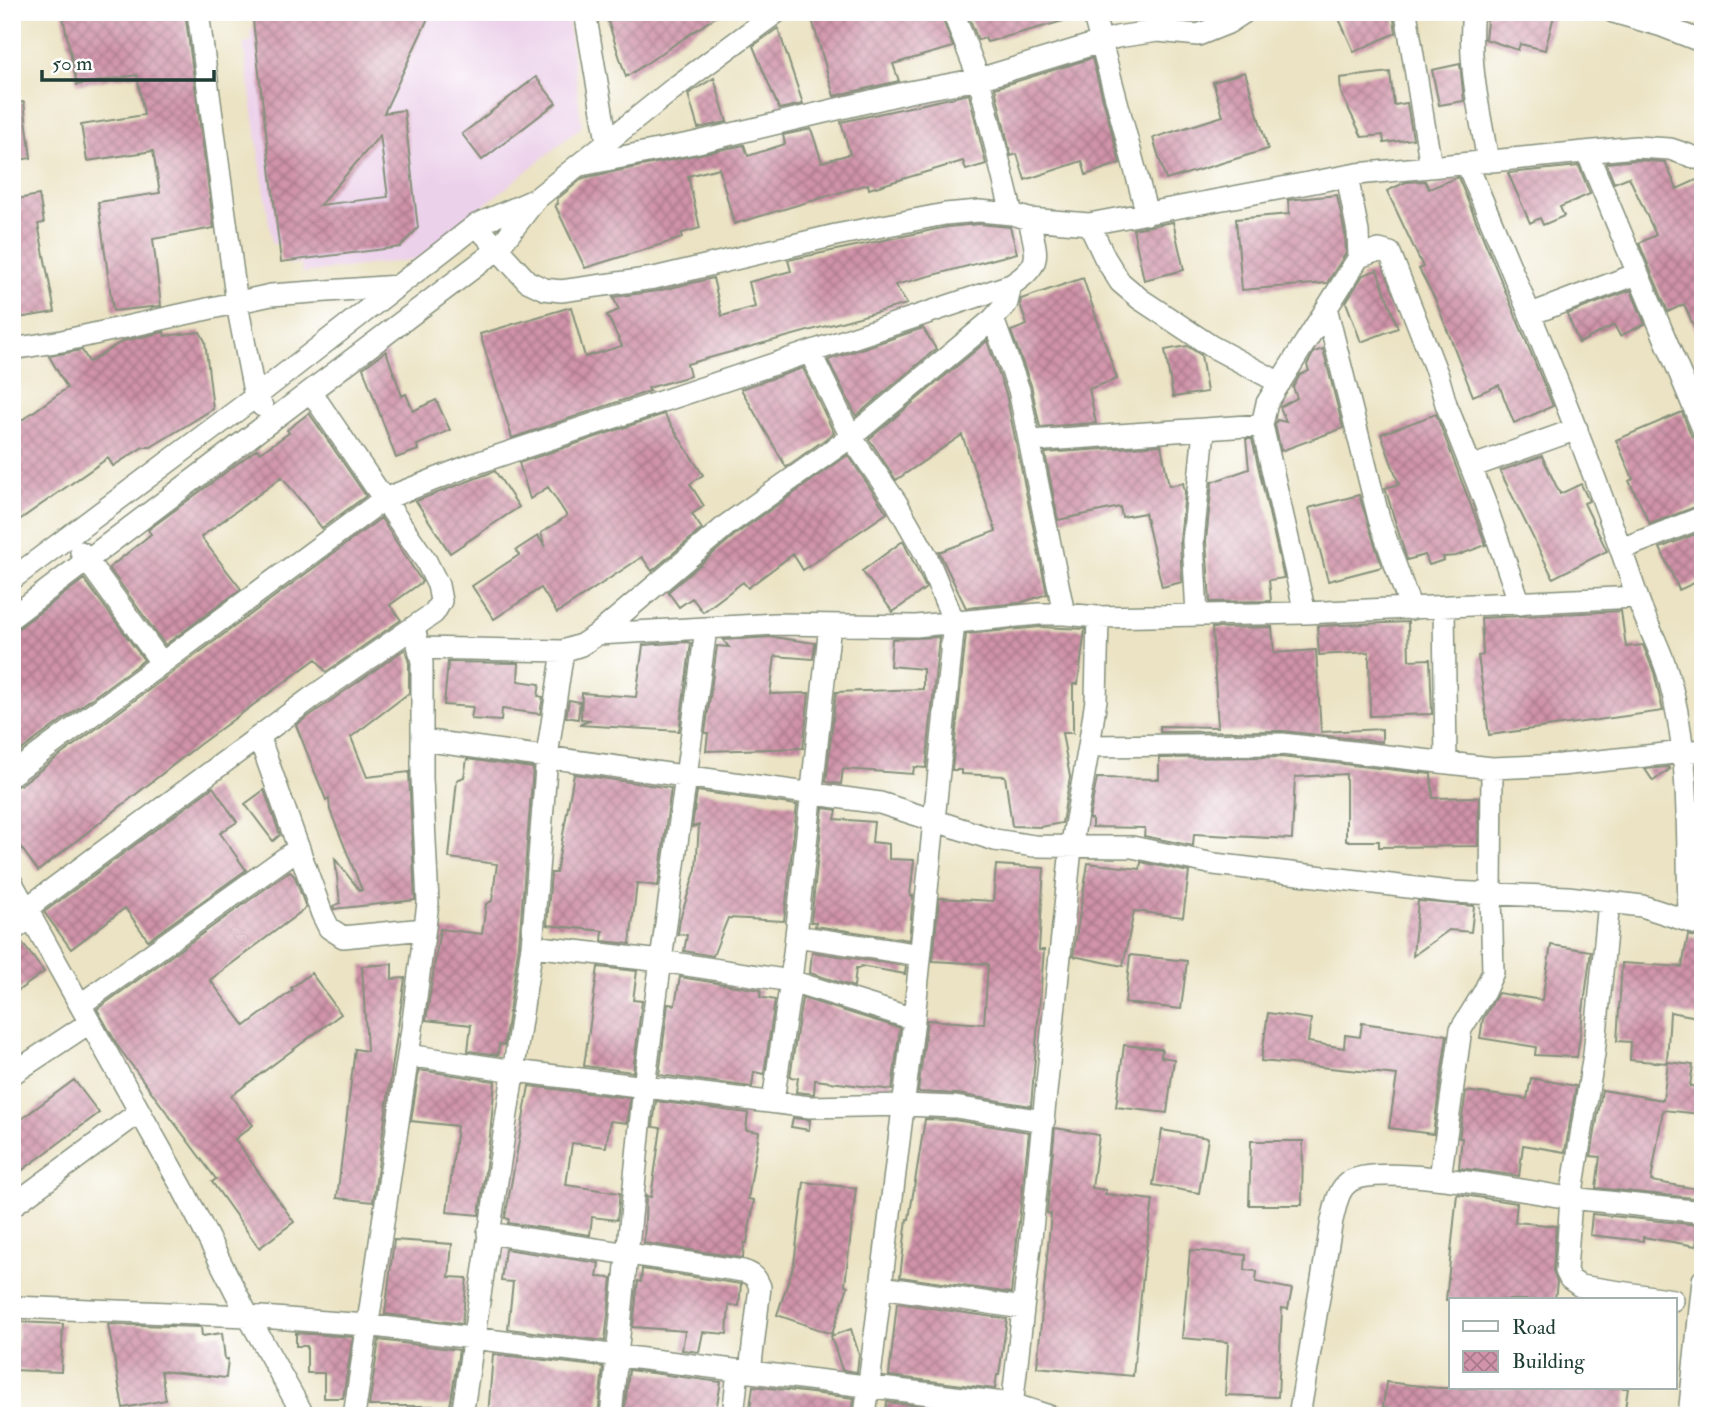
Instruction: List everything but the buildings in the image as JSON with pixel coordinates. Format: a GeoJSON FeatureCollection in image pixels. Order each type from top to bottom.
{"type":"FeatureCollection","features":[{"type":"Feature","properties":{"kind":"street"},"geometry":{"type":"LineString","coordinates":[[198,12],[237,304],[255,397],[273,422]]}},
{"type":"Feature","properties":{"kind":"street"},"geometry":{"type":"LineString","coordinates":[[585,12],[607,141]]}},
{"type":"Feature","properties":{"kind":"street"},"geometry":{"type":"LineString","coordinates":[[12,617],[497,250],[536,200],[575,166],[777,12]]}},
{"type":"Feature","properties":{"kind":"street"},"geometry":{"type":"LineString","coordinates":[[12,774],[384,499],[474,464],[1011,285],[1031,270],[1037,259],[1021,217],[979,79],[953,12]]}},
{"type":"Feature","properties":{"kind":"street"},"geometry":{"type":"LineString","coordinates":[[1093,12],[1147,214]]}},
{"type":"Feature","properties":{"kind":"street"},"geometry":{"type":"LineString","coordinates":[[575,166],[694,144],[909,92],[979,79],[1117,37],[1158,31],[1198,35],[1228,23],[1245,12]]}},
{"type":"Feature","properties":{"kind":"street"},"geometry":{"type":"LineString","coordinates":[[1406,12],[1431,167]]}},
{"type":"Feature","properties":{"kind":"street"},"geometry":{"type":"LineString","coordinates":[[422,740],[880,803],[995,840],[1034,846],[1132,847],[1214,863],[1450,892],[1642,905],[1696,923],[1693,752],[1669,676],[1531,314],[1478,163],[1470,40],[1473,12]]}},
{"type":"Feature","properties":{"kind":"street"},"geometry":{"type":"LineString","coordinates":[[1613,12],[1662,26],[1703,42]]}},
{"type":"Feature","properties":{"kind":"street"},"geometry":{"type":"LineString","coordinates":[[476,225],[527,281],[544,289],[561,291],[654,278],[836,235],[945,214],[979,211],[1089,224],[1347,176],[1431,167],[1636,147],[1670,149],[1703,160]]}},
{"type":"Feature","properties":{"kind":"street"},"geometry":{"type":"LineString","coordinates":[[1587,152],[1703,429]]}},
{"type":"Feature","properties":{"kind":"street"},"geometry":{"type":"LineString","coordinates":[[1305,613],[1262,425],[1267,403],[1359,257],[1359,232],[1347,176]]}},
{"type":"Feature","properties":{"kind":"street"},"geometry":{"type":"LineString","coordinates":[[12,579],[255,397],[476,225],[536,200]]}},
{"type":"Feature","properties":{"kind":"street"},"geometry":{"type":"LineString","coordinates":[[1089,224],[1120,282],[1140,299],[1211,346],[1280,383]]}},
{"type":"Feature","properties":{"kind":"street"},"geometry":{"type":"LineString","coordinates":[[1359,257],[1378,250],[1390,253],[1520,604]]}},
{"type":"Feature","properties":{"kind":"street"},"geometry":{"type":"LineString","coordinates":[[1531,314],[1637,274]]}},
{"type":"Feature","properties":{"kind":"street"},"geometry":{"type":"LineString","coordinates":[[416,637],[563,651],[581,645],[598,634],[728,524],[851,437],[993,319],[1007,303],[1011,285]]}},
{"type":"Feature","properties":{"kind":"street"},"geometry":{"type":"LineString","coordinates":[[12,349],[271,295],[398,286]]}},
{"type":"Feature","properties":{"kind":"street"},"geometry":{"type":"LineString","coordinates":[[1327,311],[1379,519],[1411,609]]}},
{"type":"Feature","properties":{"kind":"street"},"geometry":{"type":"LineString","coordinates":[[993,319],[1019,390],[1064,614]]}},
{"type":"Feature","properties":{"kind":"street"},"geometry":{"type":"LineString","coordinates":[[810,352],[851,437],[896,502],[926,555],[954,622],[914,1019],[865,1416]]}},
{"type":"Feature","properties":{"kind":"street"},"geometry":{"type":"LineString","coordinates":[[12,931],[29,912],[259,737],[416,637],[434,613],[441,600],[438,585],[426,561],[311,392]]}},
{"type":"Feature","properties":{"kind":"street"},"geometry":{"type":"LineString","coordinates":[[1031,441],[1262,425]]}},
{"type":"Feature","properties":{"kind":"street"},"geometry":{"type":"LineString","coordinates":[[1471,467],[1577,429]]}},
{"type":"Feature","properties":{"kind":"street"},"geometry":{"type":"LineString","coordinates":[[1197,615],[1193,541],[1204,430]]}},
{"type":"Feature","properties":{"kind":"street"},"geometry":{"type":"LineString","coordinates":[[1621,549],[1703,517]]}},
{"type":"Feature","properties":{"kind":"street"},"geometry":{"type":"LineString","coordinates":[[70,536],[161,662]]}},
{"type":"Feature","properties":{"kind":"street"},"geometry":{"type":"LineString","coordinates":[[598,634],[775,624],[916,626],[1064,614],[1098,617],[1305,613],[1637,597]]}},
{"type":"Feature","properties":{"kind":"street"},"geometry":{"type":"LineString","coordinates":[[1444,608],[1446,763]]}},
{"type":"Feature","properties":{"kind":"street"},"geometry":{"type":"LineString","coordinates":[[1011,1410],[1044,1121],[1071,848],[1096,700],[1098,617]]}},
{"type":"Feature","properties":{"kind":"street"},"geometry":{"type":"LineString","coordinates":[[773,1101],[792,981],[830,625]]}},
{"type":"Feature","properties":{"kind":"street"},"geometry":{"type":"LineString","coordinates":[[611,1416],[644,1086],[706,629]]}},
{"type":"Feature","properties":{"kind":"street"},"geometry":{"type":"LineString","coordinates":[[354,1416],[428,903],[422,662],[416,637]]}},
{"type":"Feature","properties":{"kind":"street"},"geometry":{"type":"LineString","coordinates":[[462,1416],[532,946],[547,756],[563,651]]}},
{"type":"Feature","properties":{"kind":"street"},"geometry":{"type":"LineString","coordinates":[[259,737],[321,914],[329,928],[344,937],[425,929]]}},
{"type":"Feature","properties":{"kind":"street"},"geometry":{"type":"LineString","coordinates":[[1089,746],[1282,744],[1492,768],[1561,765],[1693,752]]}},
{"type":"Feature","properties":{"kind":"street"},"geometry":{"type":"LineString","coordinates":[[1440,1178],[1461,1029],[1485,992],[1493,972],[1492,768]]}},
{"type":"Feature","properties":{"kind":"street"},"geometry":{"type":"LineString","coordinates":[[12,1074],[84,1014],[299,848]]}},
{"type":"Feature","properties":{"kind":"street"},"geometry":{"type":"LineString","coordinates":[[12,883],[138,1113],[184,1191],[248,1316],[304,1416]]}},
{"type":"Feature","properties":{"kind":"street"},"geometry":{"type":"LineString","coordinates":[[1609,902],[1594,1054],[1571,1198],[1566,1271],[1570,1279],[1580,1286],[1661,1298]]}},
{"type":"Feature","properties":{"kind":"street"},"geometry":{"type":"LineString","coordinates":[[796,936],[920,955]]}},
{"type":"Feature","properties":{"kind":"street"},"geometry":{"type":"LineString","coordinates":[[532,946],[661,961],[792,981],[914,1019]]}},
{"type":"Feature","properties":{"kind":"street"},"geometry":{"type":"LineString","coordinates":[[408,1055],[515,1071],[810,1107],[955,1107],[1044,1121]]}},
{"type":"Feature","properties":{"kind":"street"},"geometry":{"type":"LineString","coordinates":[[12,1206],[138,1113]]}},
{"type":"Feature","properties":{"kind":"street"},"geometry":{"type":"LineString","coordinates":[[1299,1416],[1332,1220],[1340,1193],[1348,1182],[1363,1176],[1440,1178],[1571,1198],[1703,1212]]}},
{"type":"Feature","properties":{"kind":"street"},"geometry":{"type":"LineString","coordinates":[[488,1233],[743,1271],[757,1279],[760,1287],[733,1416]]}},
{"type":"Feature","properties":{"kind":"street"},"geometry":{"type":"LineString","coordinates":[[1689,1416],[1699,1348],[1703,1280]]}},
{"type":"Feature","properties":{"kind":"street"},"geometry":{"type":"LineString","coordinates":[[881,1287],[1023,1308]]}},
{"type":"Feature","properties":{"kind":"street"},"geometry":{"type":"LineString","coordinates":[[1676,1300],[1700,1304]]}},
{"type":"Feature","properties":{"kind":"street"},"geometry":{"type":"LineString","coordinates":[[12,1307],[248,1316],[366,1325],[869,1387],[1049,1416]]}},
{"type":"Feature","properties":{"kind":"shaded area"},"geometry":{"type":"Polygon","coordinates":[[[264,12],[567,12],[582,126],[418,259],[303,273],[301,264],[287,264],[283,244],[272,244],[243,43],[251,41],[250,30],[266,27],[264,12]]]}}]}
